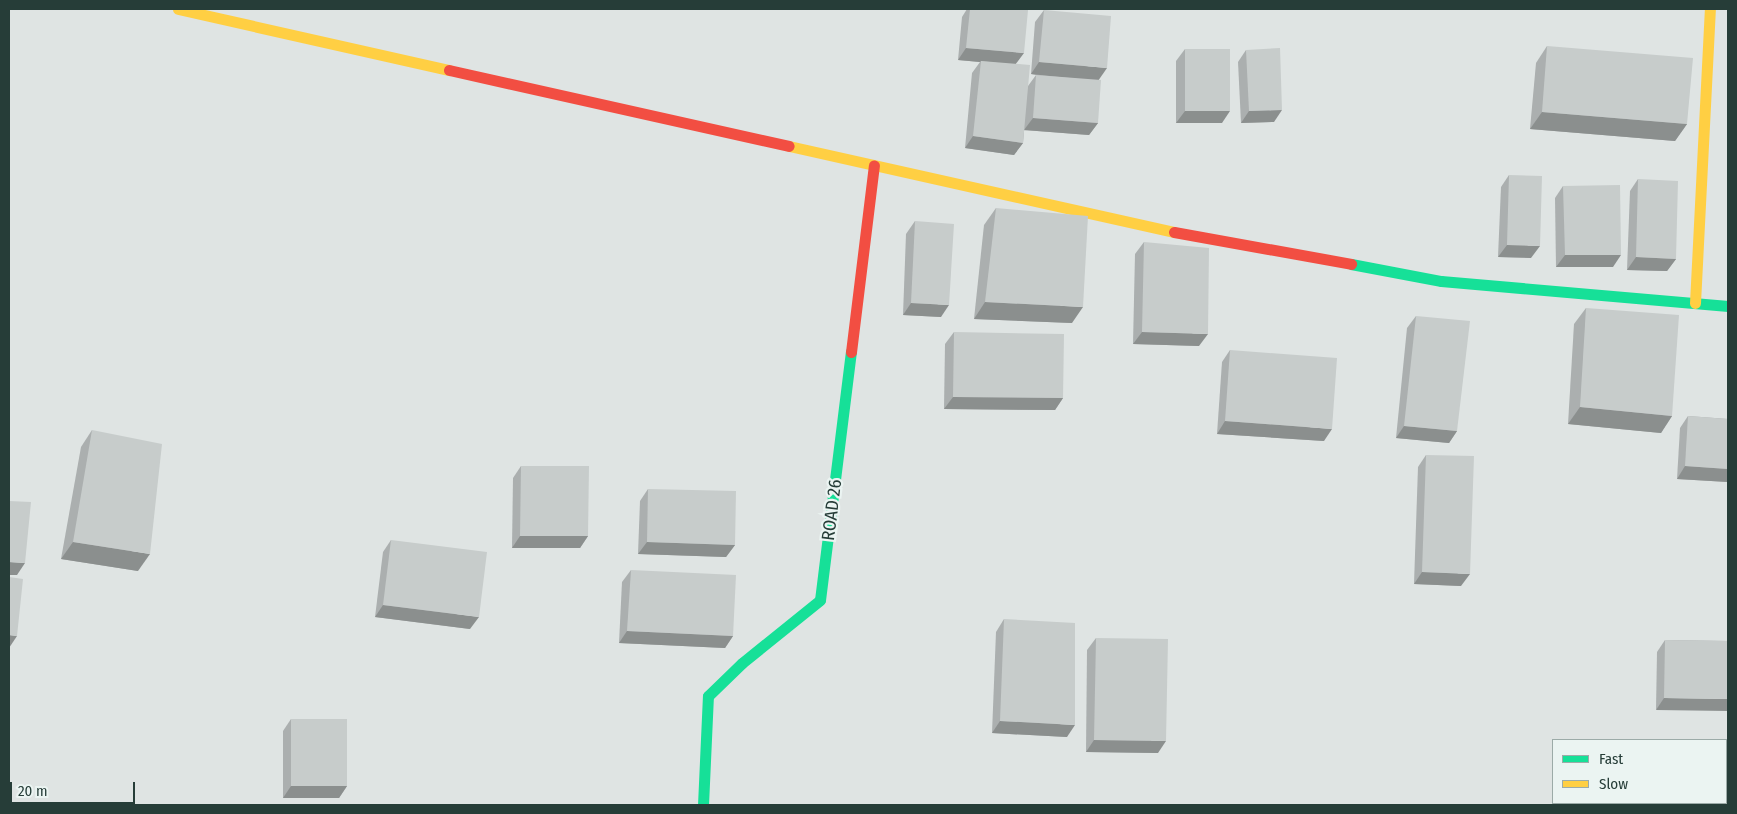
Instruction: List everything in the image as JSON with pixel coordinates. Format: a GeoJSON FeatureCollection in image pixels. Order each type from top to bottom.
{"type":"FeatureCollection","features":[{"type":"Feature","properties":{"kind":"main road"},"geometry":{"type":"LineString","coordinates":[[178,9],[1158,229],[1441,281],[1728,306]]}},
{"type":"Feature","properties":{"kind":"main road"},"geometry":{"type":"LineString","coordinates":[[1695,303],[1710,9]]}},
{"type":"Feature","properties":{"kind":"main road","name":"ROAD 26"},"geometry":{"type":"LineString","coordinates":[[703,805],[708,696],[742,663],[820,600],[874,165]]}},
{"type":"Feature","properties":{"kind":"building"},"geometry":{"type":"Polygon","coordinates":[[[970,9],[1028,10],[1024,53],[966,48],[970,9]]]}},
{"type":"Feature","properties":{"kind":"building"},"geometry":{"type":"Polygon","coordinates":[[[1044,10],[1111,16],[1107,68],[1039,62],[1044,10]]]}},
{"type":"Feature","properties":{"kind":"building"},"geometry":{"type":"Polygon","coordinates":[[[1547,46],[1693,58],[1687,124],[1542,112],[1547,46]]]}},
{"type":"Feature","properties":{"kind":"building"},"geometry":{"type":"Polygon","coordinates":[[[1280,48],[1282,110],[1249,111],[1246,50],[1280,48]]]}},
{"type":"Feature","properties":{"kind":"building"},"geometry":{"type":"Polygon","coordinates":[[[1185,49],[1230,49],[1230,111],[1185,111],[1185,49]]]}},
{"type":"Feature","properties":{"kind":"building"},"geometry":{"type":"Polygon","coordinates":[[[981,61],[1030,65],[1023,143],[973,136],[981,61]]]}},
{"type":"Feature","properties":{"kind":"building"},"geometry":{"type":"Polygon","coordinates":[[[1036,75],[1101,80],[1098,123],[1033,118],[1036,75]]]}},
{"type":"Feature","properties":{"kind":"building"},"geometry":{"type":"Polygon","coordinates":[[[1509,175],[1542,176],[1540,246],[1507,245],[1509,175]]]}},
{"type":"Feature","properties":{"kind":"building"},"geometry":{"type":"Polygon","coordinates":[[[1638,179],[1678,181],[1676,259],[1636,257],[1638,179]]]}},
{"type":"Feature","properties":{"kind":"building"},"geometry":{"type":"Polygon","coordinates":[[[1620,185],[1621,255],[1565,255],[1563,186],[1620,185]]]}},
{"type":"Feature","properties":{"kind":"building"},"geometry":{"type":"Polygon","coordinates":[[[996,208],[1088,216],[1083,307],[985,302],[996,208]]]}},
{"type":"Feature","properties":{"kind":"building"},"geometry":{"type":"Polygon","coordinates":[[[915,221],[954,224],[949,305],[911,303],[915,221]]]}},
{"type":"Feature","properties":{"kind":"building"},"geometry":{"type":"Polygon","coordinates":[[[1144,242],[1209,248],[1208,334],[1142,332],[1144,242]]]}},
{"type":"Feature","properties":{"kind":"building"},"geometry":{"type":"Polygon","coordinates":[[[1586,308],[1679,315],[1672,416],[1580,407],[1586,308]]]}},
{"type":"Feature","properties":{"kind":"building"},"geometry":{"type":"Polygon","coordinates":[[[1416,316],[1470,321],[1457,431],[1404,426],[1416,316]]]}},
{"type":"Feature","properties":{"kind":"building"},"geometry":{"type":"Polygon","coordinates":[[[954,332],[1064,334],[1063,398],[953,397],[954,332]]]}},
{"type":"Feature","properties":{"kind":"building"},"geometry":{"type":"Polygon","coordinates":[[[1230,350],[1337,358],[1332,429],[1225,421],[1230,350]]]}},
{"type":"Feature","properties":{"kind":"building"},"geometry":{"type":"Polygon","coordinates":[[[1688,416],[1728,419],[1728,469],[1685,466],[1688,416]]]}},
{"type":"Feature","properties":{"kind":"building"},"geometry":{"type":"Polygon","coordinates":[[[92,430],[162,444],[150,554],[73,542],[92,430]]]}},
{"type":"Feature","properties":{"kind":"building"},"geometry":{"type":"Polygon","coordinates":[[[1426,455],[1474,456],[1470,574],[1422,572],[1426,455]]]}},
{"type":"Feature","properties":{"kind":"building"},"geometry":{"type":"Polygon","coordinates":[[[521,466],[589,466],[588,536],[520,536],[521,466]]]}},
{"type":"Feature","properties":{"kind":"building"},"geometry":{"type":"Polygon","coordinates":[[[648,489],[736,491],[735,545],[647,542],[648,489]]]}},
{"type":"Feature","properties":{"kind":"building"},"geometry":{"type":"Polygon","coordinates":[[[9,501],[31,502],[25,563],[9,562],[9,501]]]}},
{"type":"Feature","properties":{"kind":"building"},"geometry":{"type":"Polygon","coordinates":[[[391,540],[487,552],[479,617],[383,605],[391,540]]]}},
{"type":"Feature","properties":{"kind":"building"},"geometry":{"type":"Polygon","coordinates":[[[631,570],[736,575],[733,636],[627,631],[631,570]]]}},
{"type":"Feature","properties":{"kind":"building"},"geometry":{"type":"Polygon","coordinates":[[[9,577],[23,579],[17,636],[9,635],[9,577]]]}},
{"type":"Feature","properties":{"kind":"building"},"geometry":{"type":"Polygon","coordinates":[[[1004,619],[1075,623],[1075,725],[1000,721],[1004,619]]]}},
{"type":"Feature","properties":{"kind":"building"},"geometry":{"type":"Polygon","coordinates":[[[1096,638],[1168,639],[1166,741],[1094,740],[1096,638]]]}},
{"type":"Feature","properties":{"kind":"building"},"geometry":{"type":"Polygon","coordinates":[[[1665,640],[1728,641],[1728,699],[1664,698],[1665,640]]]}},
{"type":"Feature","properties":{"kind":"building"},"geometry":{"type":"Polygon","coordinates":[[[291,719],[347,719],[347,786],[291,786],[291,719]]]}},
{"type":"Feature","properties":{"kind":"traffic: fast"},"geometry":{"type":"LineString","coordinates":[[1351,264],[1441,281],[1728,306]]}},
{"type":"Feature","properties":{"kind":"traffic: fast"},"geometry":{"type":"LineString","coordinates":[[703,805],[708,696],[742,663],[820,600],[851,352]]}},
{"type":"Feature","properties":{"kind":"traffic: slow"},"geometry":{"type":"LineString","coordinates":[[178,9],[449,70]]}},
{"type":"Feature","properties":{"kind":"traffic: slow"},"geometry":{"type":"LineString","coordinates":[[1695,303],[1710,9]]}},
{"type":"Feature","properties":{"kind":"traffic: slow"},"geometry":{"type":"LineString","coordinates":[[789,146],[1174,232]]}},
{"type":"Feature","properties":{"kind":"traffic: jam"},"geometry":{"type":"LineString","coordinates":[[449,70],[789,146]]}},
{"type":"Feature","properties":{"kind":"traffic: jam"},"geometry":{"type":"LineString","coordinates":[[851,352],[874,165]]}},
{"type":"Feature","properties":{"kind":"traffic: jam"},"geometry":{"type":"LineString","coordinates":[[1174,232],[1351,264]]}}]}
